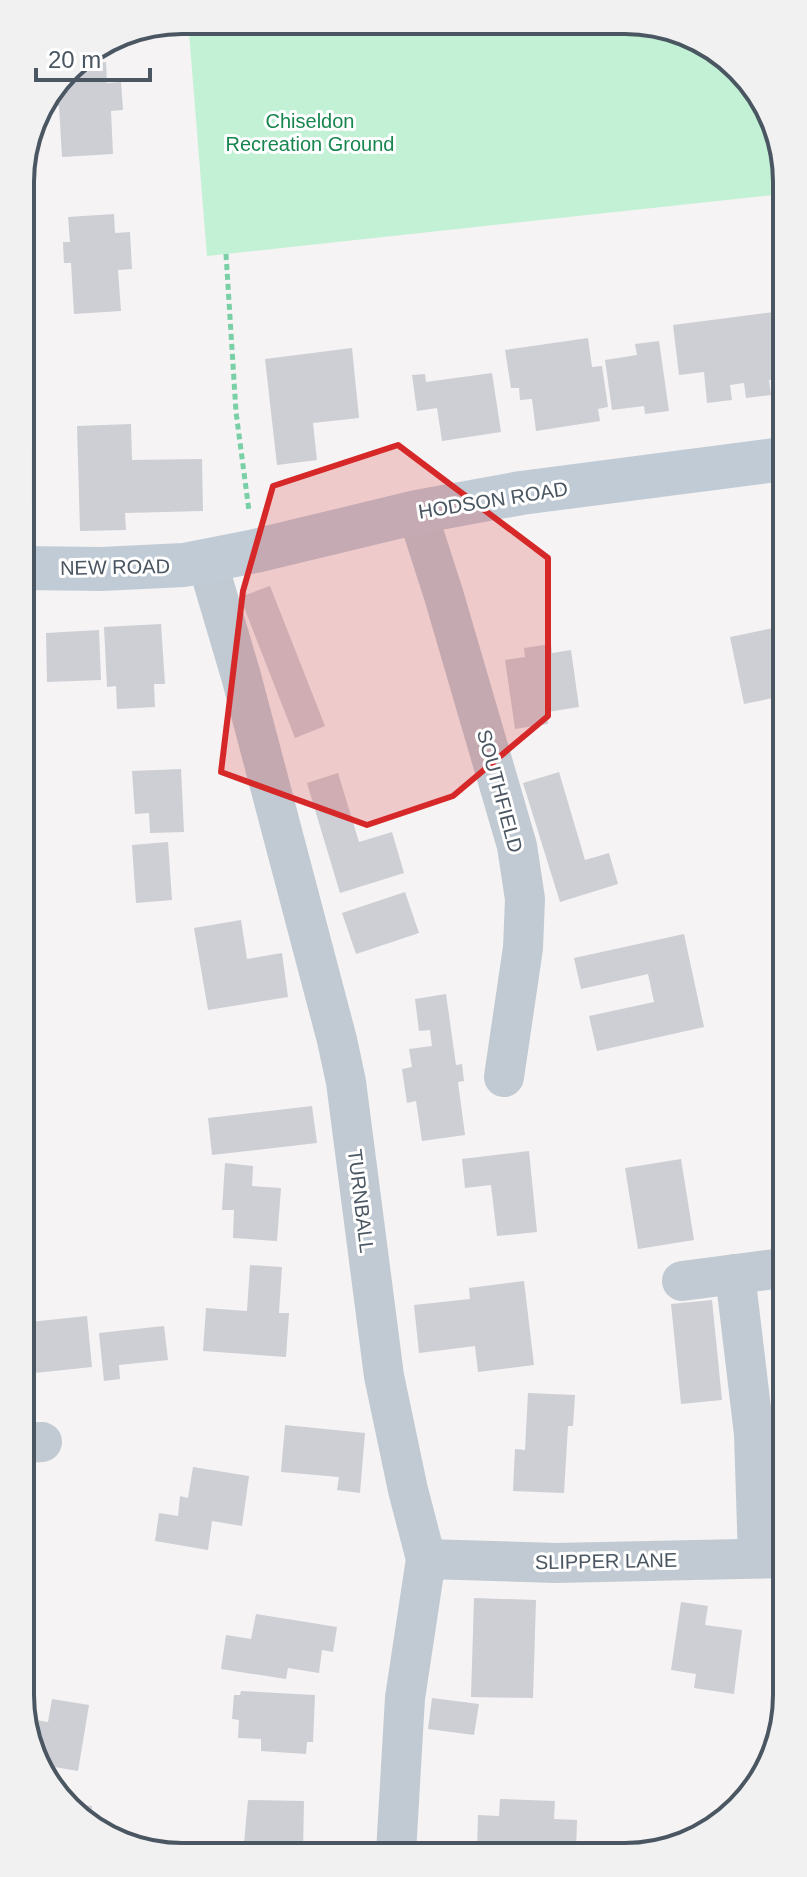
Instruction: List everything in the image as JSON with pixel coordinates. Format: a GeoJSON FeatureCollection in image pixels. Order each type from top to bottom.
{"type":"FeatureCollection","features":[{"type":"Feature","properties":{"kind":"main road","name":"HODSON ROAD"},"geometry":{"type":"LineString","coordinates":[[207,561],[417,512],[521,493],[773,460]]}},
{"type":"Feature","properties":{"kind":"main road","name":"NEW ROAD"},"geometry":{"type":"LineString","coordinates":[[34,568],[146,569],[207,561]]}},
{"type":"Feature","properties":{"kind":"street","name":"SOUTHFIELD"},"geometry":{"type":"LineString","coordinates":[[417,512],[517,846],[525,899],[523,948],[504,1077]]}},
{"type":"Feature","properties":{"kind":"street","name":"TURNBALL"},"geometry":{"type":"LineString","coordinates":[[207,561],[340,1054],[384,1376],[426,1559],[405,1698],[397,1843]]}},
{"type":"Feature","properties":{"kind":"street"},"geometry":{"type":"LineString","coordinates":[[682,1281],[773,1269]]}},
{"type":"Feature","properties":{"kind":"street"},"geometry":{"type":"LineString","coordinates":[[735,1274],[772,1557]]}},
{"type":"Feature","properties":{"kind":"street","name":"SLIPPER LANE"},"geometry":{"type":"LineString","coordinates":[[426,1559],[556,1563],[772,1557]]}},
{"type":"Feature","properties":{"kind":"path"},"geometry":{"type":"LineString","coordinates":[[226,254],[238,427],[255,551]]}},
{"type":"Feature","properties":{"kind":"highlighted area"},"geometry":{"type":"Polygon","coordinates":[[[398,445],[548,558],[548,716],[453,796],[367,825],[221,772],[243,591],[273,486],[398,445]]]}},
{"type":"Feature","properties":{"kind":"green space","name":"Chiseldon Recreation Ground"},"geometry":{"type":"Polygon","coordinates":[[[189,34],[625,34],[654,37],[691,49],[736,84],[762,125],[772,163],[773,195],[207,256],[189,34]]]}},
{"type":"Feature","properties":{"kind":"building"},"geometry":{"type":"Polygon","coordinates":[[[106,62],[107,83],[121,82],[123,110],[111,111],[113,154],[62,157],[59,106],[55,106],[77,77],[95,63],[106,62]]]}},
{"type":"Feature","properties":{"kind":"building"},"geometry":{"type":"Polygon","coordinates":[[[114,214],[115,233],[130,232],[132,269],[118,270],[121,311],[74,314],[71,263],[64,263],[63,242],[70,242],[68,217],[114,214]]]}},
{"type":"Feature","properties":{"kind":"building"},"geometry":{"type":"Polygon","coordinates":[[[773,312],[771,395],[746,398],[744,383],[730,385],[732,400],[707,403],[704,372],[679,375],[673,325],[773,312]]]}},
{"type":"Feature","properties":{"kind":"building"},"geometry":{"type":"Polygon","coordinates":[[[588,338],[592,367],[602,366],[608,407],[598,409],[600,421],[536,431],[532,399],[520,400],[519,388],[511,388],[505,350],[588,338]]]}},
{"type":"Feature","properties":{"kind":"building"},"geometry":{"type":"Polygon","coordinates":[[[659,341],[669,411],[645,414],[644,406],[612,410],[605,360],[637,355],[635,344],[659,341]]]}},
{"type":"Feature","properties":{"kind":"building"},"geometry":{"type":"Polygon","coordinates":[[[352,348],[359,418],[313,423],[317,460],[277,465],[265,359],[352,348]]]}},
{"type":"Feature","properties":{"kind":"building"},"geometry":{"type":"Polygon","coordinates":[[[492,373],[501,432],[442,441],[437,408],[417,411],[412,375],[425,374],[426,382],[492,373]]]}},
{"type":"Feature","properties":{"kind":"building"},"geometry":{"type":"Polygon","coordinates":[[[131,424],[132,460],[202,459],[203,511],[125,513],[126,530],[80,531],[77,426],[131,424]]]}},
{"type":"Feature","properties":{"kind":"building"},"geometry":{"type":"Polygon","coordinates":[[[270,586],[325,726],[295,738],[240,597],[270,586]]]}},
{"type":"Feature","properties":{"kind":"building"},"geometry":{"type":"Polygon","coordinates":[[[161,624],[165,684],[154,684],[155,707],[117,709],[116,686],[107,687],[104,627],[161,624]]]}},
{"type":"Feature","properties":{"kind":"building"},"geometry":{"type":"Polygon","coordinates":[[[773,628],[773,698],[744,704],[730,637],[773,628]]]}},
{"type":"Feature","properties":{"kind":"building"},"geometry":{"type":"Polygon","coordinates":[[[99,630],[101,680],[47,682],[46,633],[99,630]]]}},
{"type":"Feature","properties":{"kind":"building"},"geometry":{"type":"Polygon","coordinates":[[[551,644],[552,653],[571,650],[579,707],[547,712],[548,724],[515,729],[505,660],[525,657],[524,648],[551,644]]]}},
{"type":"Feature","properties":{"kind":"building"},"geometry":{"type":"Polygon","coordinates":[[[181,769],[184,832],[150,833],[149,813],[135,814],[132,771],[181,769]]]}},
{"type":"Feature","properties":{"kind":"building"},"geometry":{"type":"Polygon","coordinates":[[[559,772],[585,860],[609,853],[618,884],[560,902],[523,783],[559,772]]]}},
{"type":"Feature","properties":{"kind":"building"},"geometry":{"type":"Polygon","coordinates":[[[338,773],[359,842],[392,832],[404,873],[340,893],[307,783],[338,773]]]}},
{"type":"Feature","properties":{"kind":"building"},"geometry":{"type":"Polygon","coordinates":[[[168,842],[172,900],[136,903],[132,845],[168,842]]]}},
{"type":"Feature","properties":{"kind":"building"},"geometry":{"type":"Polygon","coordinates":[[[405,892],[419,933],[356,954],[342,913],[405,892]]]}},
{"type":"Feature","properties":{"kind":"building"},"geometry":{"type":"Polygon","coordinates":[[[241,920],[247,959],[282,953],[288,997],[208,1010],[194,928],[241,920]]]}},
{"type":"Feature","properties":{"kind":"building"},"geometry":{"type":"Polygon","coordinates":[[[684,934],[704,1027],[597,1051],[589,1016],[654,1002],[648,974],[581,989],[574,958],[684,934]]]}},
{"type":"Feature","properties":{"kind":"building"},"geometry":{"type":"Polygon","coordinates":[[[446,994],[456,1065],[462,1064],[464,1081],[458,1082],[465,1135],[422,1141],[416,1101],[407,1103],[402,1069],[412,1067],[409,1049],[432,1046],[430,1030],[419,1031],[415,999],[446,994]]]}},
{"type":"Feature","properties":{"kind":"building"},"geometry":{"type":"Polygon","coordinates":[[[312,1106],[317,1143],[212,1155],[208,1118],[312,1106]]]}},
{"type":"Feature","properties":{"kind":"building"},"geometry":{"type":"Polygon","coordinates":[[[529,1151],[537,1232],[497,1236],[491,1185],[465,1188],[462,1159],[529,1151]]]}},
{"type":"Feature","properties":{"kind":"building"},"geometry":{"type":"Polygon","coordinates":[[[681,1159],[694,1240],[638,1249],[625,1168],[681,1159]]]}},
{"type":"Feature","properties":{"kind":"building"},"geometry":{"type":"Polygon","coordinates":[[[225,1163],[253,1166],[252,1186],[281,1188],[277,1241],[233,1238],[234,1210],[222,1210],[225,1163]]]}},
{"type":"Feature","properties":{"kind":"building"},"geometry":{"type":"Polygon","coordinates":[[[250,1265],[282,1267],[279,1313],[289,1313],[286,1357],[203,1351],[206,1308],[247,1311],[250,1265]]]}},
{"type":"Feature","properties":{"kind":"building"},"geometry":{"type":"Polygon","coordinates":[[[524,1281],[534,1365],[478,1372],[475,1346],[419,1353],[414,1305],[470,1299],[469,1288],[524,1281]]]}},
{"type":"Feature","properties":{"kind":"building"},"geometry":{"type":"Polygon","coordinates":[[[712,1300],[722,1400],[681,1404],[671,1304],[712,1300]]]}},
{"type":"Feature","properties":{"kind":"building"},"geometry":{"type":"Polygon","coordinates":[[[87,1316],[92,1367],[35,1373],[34,1322],[87,1316]]]}},
{"type":"Feature","properties":{"kind":"building"},"geometry":{"type":"Polygon","coordinates":[[[164,1326],[168,1360],[119,1365],[120,1379],[104,1381],[99,1333],[164,1326]]]}},
{"type":"Feature","properties":{"kind":"building"},"geometry":{"type":"Polygon","coordinates":[[[528,1393],[575,1395],[573,1426],[568,1426],[564,1493],[513,1491],[515,1449],[525,1450],[528,1393]]]}},
{"type":"Feature","properties":{"kind":"building"},"geometry":{"type":"Polygon","coordinates":[[[285,1425],[365,1433],[360,1493],[337,1490],[339,1477],[281,1472],[285,1425]]]}},
{"type":"Feature","properties":{"kind":"building"},"geometry":{"type":"Polygon","coordinates":[[[193,1467],[249,1476],[242,1526],[212,1521],[208,1550],[155,1541],[159,1513],[178,1516],[180,1496],[188,1498],[193,1467]]]}},
{"type":"Feature","properties":{"kind":"building"},"geometry":{"type":"Polygon","coordinates":[[[474,1598],[536,1600],[533,1698],[471,1697],[474,1598]]]}},
{"type":"Feature","properties":{"kind":"building"},"geometry":{"type":"Polygon","coordinates":[[[681,1602],[708,1606],[705,1625],[742,1630],[734,1694],[694,1688],[696,1674],[671,1670],[681,1602]]]}},
{"type":"Feature","properties":{"kind":"building"},"geometry":{"type":"Polygon","coordinates":[[[256,1614],[337,1627],[333,1652],[322,1650],[319,1673],[288,1668],[286,1679],[221,1669],[226,1635],[251,1639],[256,1614]]]}},
{"type":"Feature","properties":{"kind":"building"},"geometry":{"type":"Polygon","coordinates":[[[241,1691],[315,1695],[313,1742],[307,1742],[306,1754],[261,1751],[261,1739],[238,1738],[239,1720],[232,1719],[234,1695],[240,1695],[241,1691]]]}},
{"type":"Feature","properties":{"kind":"building"},"geometry":{"type":"Polygon","coordinates":[[[432,1698],[479,1704],[474,1735],[428,1729],[432,1698]]]}},
{"type":"Feature","properties":{"kind":"building"},"geometry":{"type":"Polygon","coordinates":[[[52,1699],[89,1705],[78,1771],[53,1767],[45,1752],[36,1720],[48,1722],[52,1699]]]}},
{"type":"Feature","properties":{"kind":"building"},"geometry":{"type":"Polygon","coordinates":[[[500,1799],[555,1801],[554,1819],[577,1820],[576,1843],[477,1843],[478,1815],[499,1816],[500,1799]]]}},
{"type":"Feature","properties":{"kind":"building"},"geometry":{"type":"Polygon","coordinates":[[[248,1800],[304,1801],[303,1843],[244,1843],[248,1800]]]}}]}
